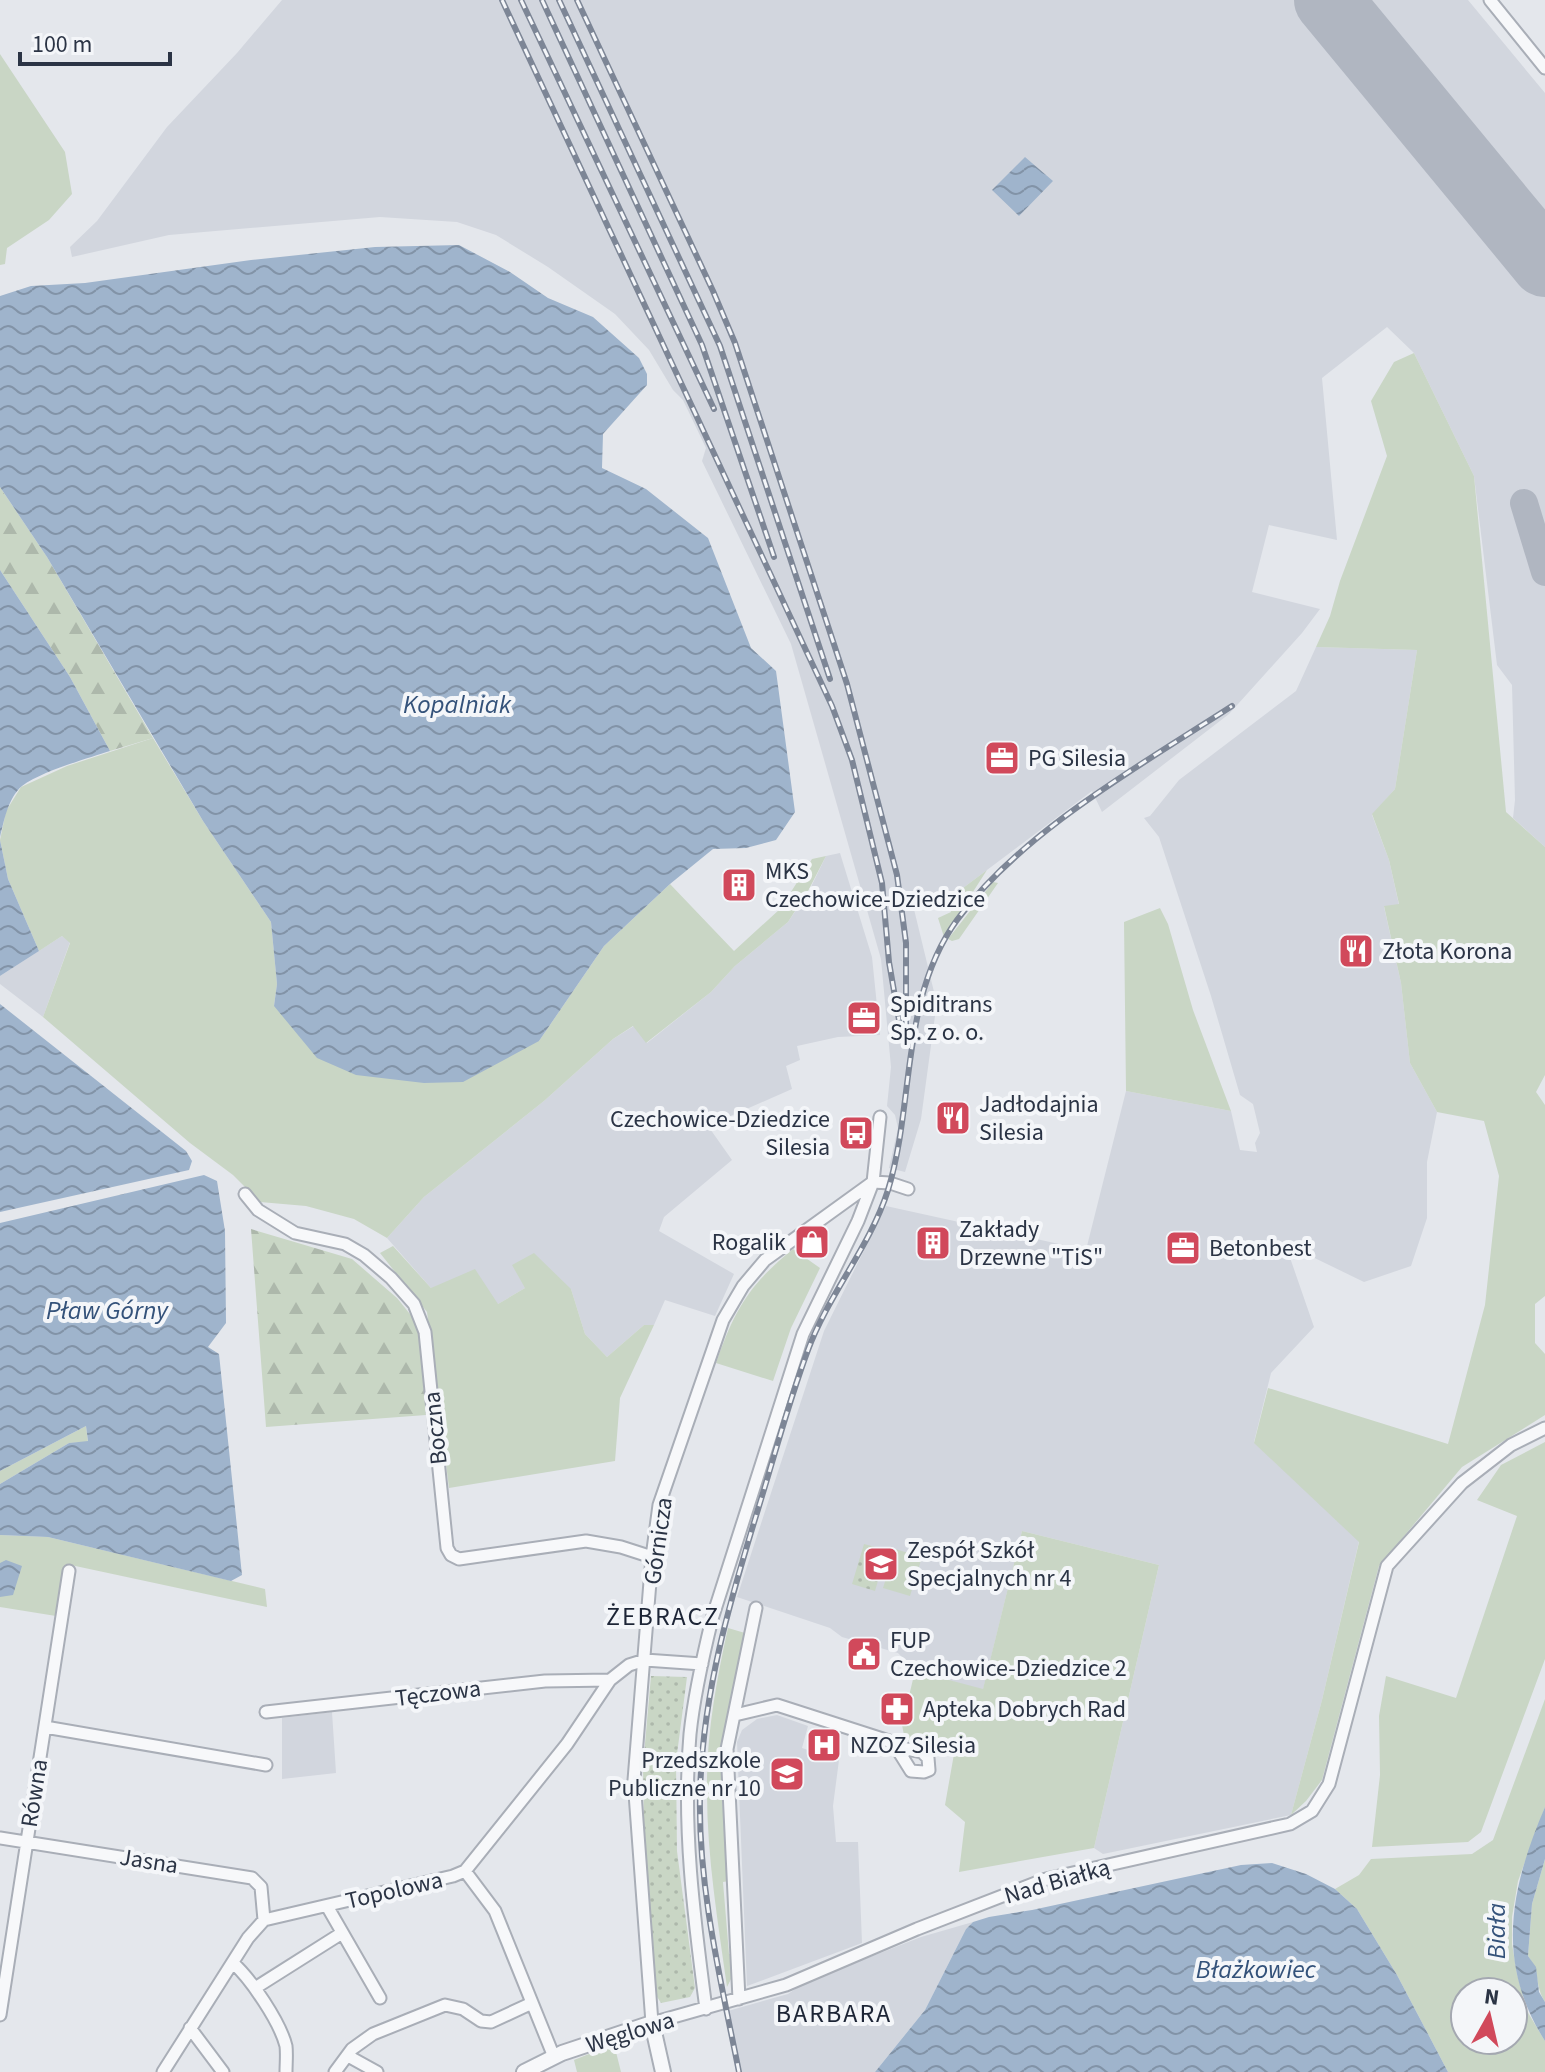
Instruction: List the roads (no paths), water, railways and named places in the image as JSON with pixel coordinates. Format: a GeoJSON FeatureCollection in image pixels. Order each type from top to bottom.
{"type":"FeatureCollection","features":[{"type":"Feature","properties":{"kind":"street"},"geometry":{"type":"LineString","coordinates":[[1490,0],[1545,68]]}},
{"type":"Feature","properties":{"kind":"street"},"geometry":{"type":"LineString","coordinates":[[706,2009],[691,1878],[687,1807],[690,1732],[702,1664],[712,1619],[803,1334],[858,1221],[873,1182],[880,1117]]}},
{"type":"Feature","properties":{"kind":"street"},"geometry":{"type":"LineString","coordinates":[[873,1182],[908,1189]]}},
{"type":"Feature","properties":{"kind":"street","name":"Górnicza"},"geometry":{"type":"LineString","coordinates":[[663,2072],[652,2023],[634,1780],[659,1505],[723,1320],[743,1286],[765,1260],[873,1182]]}},
{"type":"Feature","properties":{"kind":"street","name":"Boczna"},"geometry":{"type":"LineString","coordinates":[[245,1194],[258,1210],[295,1233],[345,1244],[364,1255],[391,1278],[414,1304],[425,1332],[447,1548],[451,1555],[459,1559],[586,1541],[621,1547],[652,1557]]}},
{"type":"Feature","properties":{"kind":"street","name":"Nad Białką"},"geometry":{"type":"LineString","coordinates":[[739,1999],[786,1985],[1034,1883],[1290,1824],[1312,1811],[1329,1784],[1387,1566],[1462,1483],[1511,1445],[1545,1428]]}},
{"type":"Feature","properties":{"kind":"street","name":"Równa"},"geometry":{"type":"LineString","coordinates":[[0,2015],[69,1571]]}},
{"type":"Feature","properties":{"kind":"street"},"geometry":{"type":"LineString","coordinates":[[739,1999],[727,1749],[756,1608]]}},
{"type":"Feature","properties":{"kind":"street"},"geometry":{"type":"LineString","coordinates":[[645,1660],[702,1664]]}},
{"type":"Feature","properties":{"kind":"street","name":"Topolowa"},"geometry":{"type":"LineString","coordinates":[[264,1920],[465,1871],[567,1744],[610,1680],[629,1665],[645,1660]]}},
{"type":"Feature","properties":{"kind":"street","name":"Tęczowa"},"geometry":{"type":"LineString","coordinates":[[266,1712],[545,1681],[610,1680]]}},
{"type":"Feature","properties":{"kind":"street"},"geometry":{"type":"LineString","coordinates":[[735,1715],[777,1705],[895,1743],[896,1747]]}},
{"type":"Feature","properties":{"kind":"street"},"geometry":{"type":"LineString","coordinates":[[45,1727],[266,1765]]}},
{"type":"Feature","properties":{"kind":"street","name":"Jasna"},"geometry":{"type":"LineString","coordinates":[[0,1838],[252,1878],[261,1887],[264,1920]]}},
{"type":"Feature","properties":{"kind":"street"},"geometry":{"type":"LineString","coordinates":[[465,1871],[495,1911],[554,2057]]}},
{"type":"Feature","properties":{"kind":"street"},"geometry":{"type":"LineString","coordinates":[[327,1906],[380,1998]]}},
{"type":"Feature","properties":{"kind":"street"},"geometry":{"type":"LineString","coordinates":[[163,2072],[248,1938],[264,1920]]}},
{"type":"Feature","properties":{"kind":"street"},"geometry":{"type":"LineString","coordinates":[[255,1988],[342,1933]]}},
{"type":"Feature","properties":{"kind":"street"},"geometry":{"type":"LineString","coordinates":[[233,1963],[255,1988],[286,2046],[286,2072]]}},
{"type":"Feature","properties":{"kind":"street","name":"Węglowa"},"geometry":{"type":"LineString","coordinates":[[524,2072],[554,2057],[652,2023],[739,1999]]}},
{"type":"Feature","properties":{"kind":"street"},"geometry":{"type":"LineString","coordinates":[[335,2072],[373,2034],[445,2005],[463,2009],[481,2021],[491,2022],[532,2003]]}},
{"type":"Feature","properties":{"kind":"street"},"geometry":{"type":"LineString","coordinates":[[190,2028],[223,2072]]}},
{"type":"Feature","properties":{"kind":"street"},"geometry":{"type":"LineString","coordinates":[[348,2056],[377,2072]]}},
{"type":"Feature","properties":{"kind":"water"},"geometry":{"type":"Polygon","coordinates":[[[1025,157],[1053,181],[1019,216],[992,190],[1025,157]]]}},
{"type":"Feature","properties":{"kind":"water","name":"Kopalniak"},"geometry":{"type":"Polygon","coordinates":[[[459,245],[510,272],[548,298],[593,317],[639,358],[647,374],[647,385],[603,434],[602,468],[646,489],[708,538],[751,648],[776,671],[795,812],[776,840],[746,848],[713,849],[670,884],[604,946],[539,1041],[463,1082],[424,1083],[356,1075],[317,1058],[274,1006],[277,984],[271,922],[203,821],[47,557],[0,487],[0,296],[31,286],[85,283],[251,260],[375,247],[459,245]]]}},
{"type":"Feature","properties":{"kind":"water"},"geometry":{"type":"Polygon","coordinates":[[[0,570],[70,677],[110,751],[52,770],[22,786],[10,803],[0,837],[0,570]]]}},
{"type":"Feature","properties":{"kind":"water"},"geometry":{"type":"Polygon","coordinates":[[[0,840],[8,879],[39,951],[0,976],[0,840]]]}},
{"type":"Feature","properties":{"kind":"water"},"geometry":{"type":"Polygon","coordinates":[[[0,1004],[186,1151],[192,1161],[189,1170],[0,1212],[0,1004]]]}},
{"type":"Feature","properties":{"kind":"water","name":"Pław Górny"},"geometry":{"type":"Polygon","coordinates":[[[204,1175],[217,1181],[225,1231],[226,1323],[208,1347],[219,1354],[242,1575],[231,1581],[48,1537],[0,1535],[0,1484],[69,1443],[88,1441],[86,1426],[0,1471],[0,1223],[204,1175]]]}},
{"type":"Feature","properties":{"kind":"water"},"geometry":{"type":"Polygon","coordinates":[[[6,1560],[22,1566],[13,1595],[0,1597],[0,1563],[6,1560]]]}},
{"type":"Feature","properties":{"kind":"water"},"geometry":{"type":"Polygon","coordinates":[[[1545,1807],[1545,1859],[1532,1904],[1528,1956],[1536,1967],[1539,1992],[1545,2002],[1545,2041],[1529,2012],[1529,1976],[1518,1976],[1514,1954],[1516,1896],[1545,1807]]]}},
{"type":"Feature","properties":{"kind":"water","name":"Błażkowiec"},"geometry":{"type":"Polygon","coordinates":[[[1272,1863],[1306,1874],[1335,1889],[1357,1909],[1397,1975],[1448,2072],[875,2072],[925,2010],[966,1929],[973,1922],[1241,1865],[1272,1863]]]}},
{"type":"Feature","properties":{"kind":"railway"},"geometry":{"type":"LineString","coordinates":[[502,0],[832,706],[852,760],[882,883],[889,962],[899,1020]]}},
{"type":"Feature","properties":{"kind":"railway"},"geometry":{"type":"LineString","coordinates":[[521,0],[714,409]]}},
{"type":"Feature","properties":{"kind":"railway"},"geometry":{"type":"LineString","coordinates":[[542,0],[702,345],[774,557]]}},
{"type":"Feature","properties":{"kind":"railway"},"geometry":{"type":"LineString","coordinates":[[559,0],[720,346],[830,679]]}},
{"type":"Feature","properties":{"kind":"railway"},"geometry":{"type":"LineString","coordinates":[[577,0],[735,343],[847,684],[897,875],[906,943],[906,1031]]}},
{"type":"Feature","properties":{"kind":"railway"},"geometry":{"type":"LineString","coordinates":[[739,2072],[712,1934],[700,1830],[702,1757],[712,1684],[738,1577],[801,1369],[817,1329],[871,1231],[888,1190],[902,1122],[917,1017],[926,983],[939,950],[957,920],[983,888],[1014,858],[1084,802],[1232,706]]}},
{"type":"Feature","properties":{"kind":"place","name":"PG Silesia"},"geometry":{"type":"Point","coordinates":[1002,758]}},
{"type":"Feature","properties":{"kind":"place","name":"MKS Czechowice-Dziedzice"},"geometry":{"type":"Point","coordinates":[739,885]}},
{"type":"Feature","properties":{"kind":"place","name":"Złota Korona"},"geometry":{"type":"Point","coordinates":[1356,951]}},
{"type":"Feature","properties":{"kind":"place","name":"Spiditrans Sp. z o. o."},"geometry":{"type":"Point","coordinates":[864,1018]}},
{"type":"Feature","properties":{"kind":"place","name":"Jadłodajnia Silesia"},"geometry":{"type":"Point","coordinates":[953,1118]}},
{"type":"Feature","properties":{"kind":"place","name":"Czechowice-Dziedzice Silesia"},"geometry":{"type":"Point","coordinates":[856,1133]}},
{"type":"Feature","properties":{"kind":"place","name":"Rogalik"},"geometry":{"type":"Point","coordinates":[812,1242]}},
{"type":"Feature","properties":{"kind":"place","name":"Zakłady Drzewne \"TiS\""},"geometry":{"type":"Point","coordinates":[933,1243]}},
{"type":"Feature","properties":{"kind":"place","name":"Betonbest"},"geometry":{"type":"Point","coordinates":[1183,1248]}},
{"type":"Feature","properties":{"kind":"place","name":"Zespół Szkół Specjalnych nr 4"},"geometry":{"type":"Point","coordinates":[881,1564]}},
{"type":"Feature","properties":{"kind":"place","name":"FUP Czechowice-Dziedzice 2"},"geometry":{"type":"Point","coordinates":[864,1654]}},
{"type":"Feature","properties":{"kind":"place","name":"Apteka Dobrych Rad"},"geometry":{"type":"Point","coordinates":[897,1709]}},
{"type":"Feature","properties":{"kind":"place","name":"NZOZ Silesia"},"geometry":{"type":"Point","coordinates":[824,1745]}},
{"type":"Feature","properties":{"kind":"place","name":"Przedszkole Publiczne nr 10"},"geometry":{"type":"Point","coordinates":[787,1774]}},
{"type":"Feature","properties":{"kind":"district","name":"ŻEBRACZ"},"geometry":{"type":"Point","coordinates":[663,1616]}},
{"type":"Feature","properties":{"kind":"district","name":"BARBARA"},"geometry":{"type":"Point","coordinates":[834,2013]}},
{"type":"Feature","properties":{"kind":"water label","name":"Biała"},"geometry":{"type":"Point","coordinates":[1496,1931]}}]}
